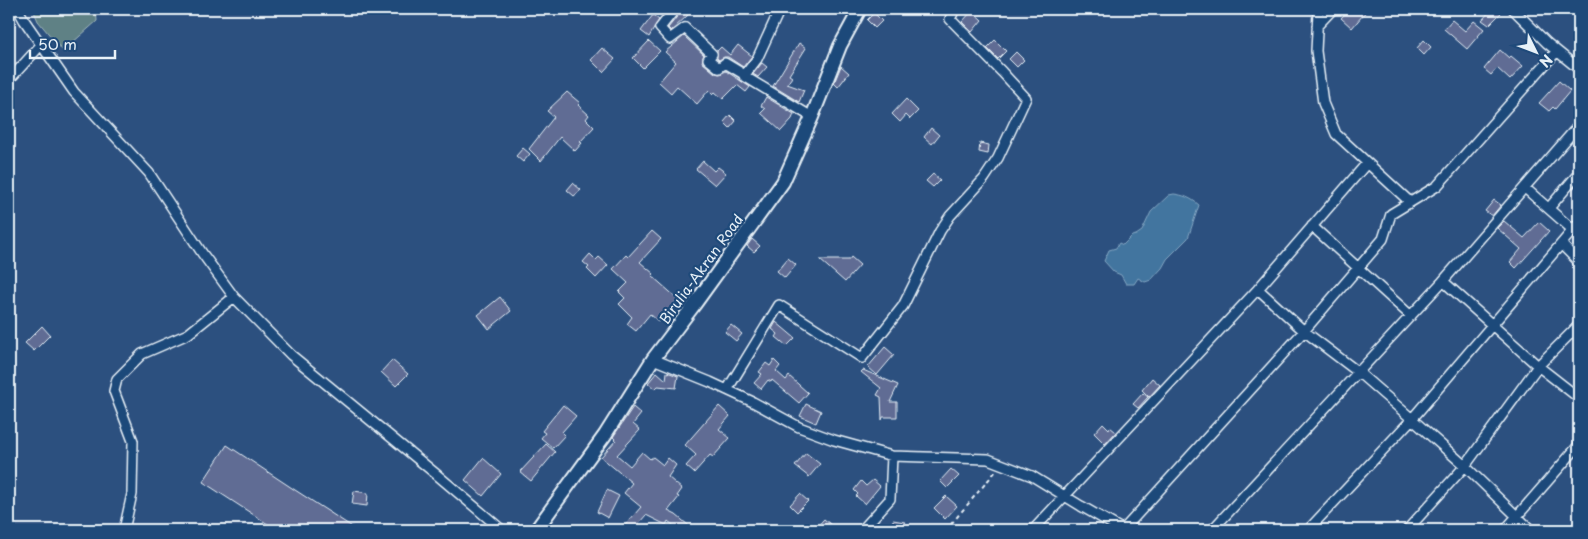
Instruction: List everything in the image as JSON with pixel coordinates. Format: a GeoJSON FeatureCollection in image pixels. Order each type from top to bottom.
{"type":"FeatureCollection","features":[{"type":"Feature","properties":{"kind":"street"},"geometry":{"type":"LineString","coordinates":[[18,9],[74,92],[149,172],[202,253],[234,297],[291,355],[502,530]]}},
{"type":"Feature","properties":{"kind":"street"},"geometry":{"type":"LineString","coordinates":[[675,9],[660,28],[670,39],[685,28],[712,54],[708,59],[719,68],[725,62],[744,76],[812,117]]}},
{"type":"Feature","properties":{"kind":"street"},"geometry":{"type":"LineString","coordinates":[[745,75],[757,59],[780,9]]}},
{"type":"Feature","properties":{"kind":"street","name":"Birulia-Akran Road"},"geometry":{"type":"LineString","coordinates":[[536,530],[605,435],[653,359],[783,182],[812,117],[840,46],[860,9]]}},
{"type":"Feature","properties":{"kind":"street"},"geometry":{"type":"LineString","coordinates":[[726,390],[779,305],[862,358],[903,306],[940,231],[950,216],[984,179],[998,158],[1026,98],[950,20],[953,13],[948,9]]}},
{"type":"Feature","properties":{"kind":"street"},"geometry":{"type":"LineString","coordinates":[[1320,9],[1318,12],[1316,51],[1323,103],[1336,134],[1410,202]]}},
{"type":"Feature","properties":{"kind":"street"},"geometry":{"type":"LineString","coordinates":[[1317,26],[1333,9]]}},
{"type":"Feature","properties":{"kind":"street"},"geometry":{"type":"LineString","coordinates":[[1513,9],[1579,69]]}},
{"type":"Feature","properties":{"kind":"street"},"geometry":{"type":"LineString","coordinates":[[9,80],[41,45]]}},
{"type":"Feature","properties":{"kind":"street"},"geometry":{"type":"LineString","coordinates":[[653,359],[726,390],[799,427],[834,440],[892,456],[988,458],[1032,476],[1123,530],[1304,331],[1383,239],[1391,214],[1437,186],[1557,51]]}},
{"type":"Feature","properties":{"kind":"street"},"geometry":{"type":"LineString","coordinates":[[1212,530],[1443,281],[1579,125]]}},
{"type":"Feature","properties":{"kind":"street"},"geometry":{"type":"LineString","coordinates":[[1032,530],[1258,289],[1367,163]]}},
{"type":"Feature","properties":{"kind":"street"},"geometry":{"type":"LineString","coordinates":[[1549,208],[1579,173]]}},
{"type":"Feature","properties":{"kind":"street"},"geometry":{"type":"LineString","coordinates":[[1308,530],[1412,418],[1576,226],[1549,208],[1525,188]]}},
{"type":"Feature","properties":{"kind":"street"},"geometry":{"type":"LineString","coordinates":[[1312,226],[1411,316]]}},
{"type":"Feature","properties":{"kind":"street"},"geometry":{"type":"LineString","coordinates":[[1561,244],[1579,262]]}},
{"type":"Feature","properties":{"kind":"street"},"geometry":{"type":"LineString","coordinates":[[1443,281],[1538,366],[1579,398]]}},
{"type":"Feature","properties":{"kind":"street"},"geometry":{"type":"LineString","coordinates":[[1258,289],[1304,331],[1358,372],[1412,418],[1531,530]]}},
{"type":"Feature","properties":{"kind":"street"},"geometry":{"type":"LineString","coordinates":[[124,530],[132,494],[133,441],[114,391],[117,379],[142,354],[188,334],[234,297]]}},
{"type":"Feature","properties":{"kind":"street"},"geometry":{"type":"LineString","coordinates":[[1407,530],[1465,466],[1538,366],[1579,325]]}},
{"type":"Feature","properties":{"kind":"street"},"geometry":{"type":"LineString","coordinates":[[1505,530],[1579,445]]}},
{"type":"Feature","properties":{"kind":"street"},"geometry":{"type":"LineString","coordinates":[[862,530],[890,500],[892,456]]}},
{"type":"Feature","properties":{"kind":"path"},"geometry":{"type":"LineString","coordinates":[[946,530],[1002,464]]}},
{"type":"Feature","properties":{"kind":"green space"},"geometry":{"type":"Polygon","coordinates":[[[33,9],[96,9],[97,21],[63,51],[38,21],[33,9]]]}},
{"type":"Feature","properties":{"kind":"water"},"geometry":{"type":"Polygon","coordinates":[[[1174,194],[1187,197],[1199,205],[1188,238],[1167,259],[1151,280],[1145,282],[1138,278],[1134,284],[1126,284],[1121,275],[1114,272],[1104,261],[1109,250],[1116,248],[1119,243],[1123,245],[1132,236],[1142,231],[1151,212],[1169,195],[1174,194]]]}},
{"type":"Feature","properties":{"kind":"building"},"geometry":{"type":"Polygon","coordinates":[[[681,9],[688,15],[671,31],[668,28],[681,9]]]}},
{"type":"Feature","properties":{"kind":"building"},"geometry":{"type":"Polygon","coordinates":[[[1349,9],[1368,9],[1352,28],[1341,18],[1349,9]]]}},
{"type":"Feature","properties":{"kind":"building"},"geometry":{"type":"Polygon","coordinates":[[[1492,9],[1496,9],[1501,13],[1489,25],[1482,20],[1492,9]]]}},
{"type":"Feature","properties":{"kind":"building"},"geometry":{"type":"Polygon","coordinates":[[[972,11],[982,20],[972,32],[962,22],[972,11]]]}},
{"type":"Feature","properties":{"kind":"building"},"geometry":{"type":"Polygon","coordinates":[[[874,13],[882,21],[875,28],[867,20],[874,13]]]}},
{"type":"Feature","properties":{"kind":"building"},"geometry":{"type":"Polygon","coordinates":[[[653,15],[659,20],[649,37],[641,31],[653,15]]]}},
{"type":"Feature","properties":{"kind":"building"},"geometry":{"type":"Polygon","coordinates":[[[1452,20],[1465,31],[1474,21],[1484,29],[1467,49],[1444,29],[1452,20]]]}},
{"type":"Feature","properties":{"kind":"building"},"geometry":{"type":"Polygon","coordinates":[[[684,36],[704,55],[702,62],[715,73],[720,74],[726,71],[750,87],[746,92],[737,85],[723,99],[715,92],[713,94],[709,90],[697,104],[677,86],[671,93],[659,82],[676,62],[665,52],[684,36]]]}},
{"type":"Feature","properties":{"kind":"building"},"geometry":{"type":"Polygon","coordinates":[[[995,40],[1006,51],[998,59],[987,48],[995,40]]]}},
{"type":"Feature","properties":{"kind":"building"},"geometry":{"type":"Polygon","coordinates":[[[1424,40],[1431,47],[1424,55],[1417,48],[1424,40]]]}},
{"type":"Feature","properties":{"kind":"building"},"geometry":{"type":"Polygon","coordinates":[[[649,41],[660,51],[643,68],[633,58],[649,41]]]}},
{"type":"Feature","properties":{"kind":"building"},"geometry":{"type":"Polygon","coordinates":[[[799,43],[806,48],[789,75],[792,77],[787,84],[804,90],[799,102],[773,86],[799,43]]]}},
{"type":"Feature","properties":{"kind":"building"},"geometry":{"type":"Polygon","coordinates":[[[738,45],[752,56],[743,67],[728,57],[719,60],[717,58],[717,51],[721,47],[730,55],[738,45]]]}},
{"type":"Feature","properties":{"kind":"building"},"geometry":{"type":"Polygon","coordinates":[[[602,48],[615,59],[603,72],[591,60],[602,48]]]}},
{"type":"Feature","properties":{"kind":"building"},"geometry":{"type":"Polygon","coordinates":[[[1500,50],[1523,66],[1510,80],[1497,68],[1491,75],[1484,69],[1500,50]]]}},
{"type":"Feature","properties":{"kind":"building"},"geometry":{"type":"Polygon","coordinates":[[[1016,52],[1024,60],[1017,67],[1009,59],[1016,52]]]}},
{"type":"Feature","properties":{"kind":"building"},"geometry":{"type":"Polygon","coordinates":[[[762,63],[767,67],[758,77],[753,74],[762,63]]]}},
{"type":"Feature","properties":{"kind":"building"},"geometry":{"type":"Polygon","coordinates":[[[841,66],[849,73],[838,87],[834,83],[841,66]]]}},
{"type":"Feature","properties":{"kind":"building"},"geometry":{"type":"Polygon","coordinates":[[[1559,81],[1570,91],[1555,109],[1553,107],[1549,111],[1539,103],[1559,81]]]}},
{"type":"Feature","properties":{"kind":"building"},"geometry":{"type":"Polygon","coordinates":[[[567,92],[580,103],[578,105],[589,115],[586,119],[594,127],[580,142],[582,143],[575,151],[560,137],[541,161],[529,149],[554,117],[547,111],[567,92]]]}},
{"type":"Feature","properties":{"kind":"building"},"geometry":{"type":"Polygon","coordinates":[[[766,97],[794,114],[781,131],[761,113],[765,109],[761,106],[766,97]]]}},
{"type":"Feature","properties":{"kind":"building"},"geometry":{"type":"Polygon","coordinates":[[[906,99],[918,111],[910,119],[906,115],[900,122],[892,114],[906,99]]]}},
{"type":"Feature","properties":{"kind":"building"},"geometry":{"type":"Polygon","coordinates":[[[730,115],[736,121],[730,128],[724,122],[730,115]]]}},
{"type":"Feature","properties":{"kind":"building"},"geometry":{"type":"Polygon","coordinates":[[[931,128],[939,135],[932,144],[924,137],[931,128]]]}},
{"type":"Feature","properties":{"kind":"building"},"geometry":{"type":"Polygon","coordinates":[[[980,143],[989,145],[988,154],[979,152],[980,143]]]}},
{"type":"Feature","properties":{"kind":"building"},"geometry":{"type":"Polygon","coordinates":[[[523,148],[530,154],[523,162],[516,156],[523,148]]]}},
{"type":"Feature","properties":{"kind":"building"},"geometry":{"type":"Polygon","coordinates":[[[703,161],[714,171],[718,167],[726,173],[715,185],[696,169],[703,161]]]}},
{"type":"Feature","properties":{"kind":"building"},"geometry":{"type":"Polygon","coordinates":[[[933,174],[940,180],[933,187],[926,181],[933,174]]]}},
{"type":"Feature","properties":{"kind":"building"},"geometry":{"type":"Polygon","coordinates":[[[573,183],[581,190],[574,196],[567,190],[573,183]]]}},
{"type":"Feature","properties":{"kind":"building"},"geometry":{"type":"Polygon","coordinates":[[[1494,200],[1501,205],[1492,216],[1485,211],[1494,200]]]}},
{"type":"Feature","properties":{"kind":"building"},"geometry":{"type":"Polygon","coordinates":[[[1504,221],[1524,238],[1539,222],[1549,231],[1516,268],[1510,262],[1521,249],[1497,228],[1504,221]]]}},
{"type":"Feature","properties":{"kind":"building"},"geometry":{"type":"Polygon","coordinates":[[[652,231],[661,239],[640,262],[654,274],[652,276],[678,299],[659,322],[650,314],[636,331],[627,324],[632,317],[619,304],[625,298],[619,292],[628,283],[613,269],[626,255],[628,257],[652,231]]]}},
{"type":"Feature","properties":{"kind":"building"},"geometry":{"type":"Polygon","coordinates":[[[752,239],[760,246],[754,252],[747,246],[752,239]]]}},
{"type":"Feature","properties":{"kind":"building"},"geometry":{"type":"Polygon","coordinates":[[[590,254],[596,260],[599,257],[608,265],[596,278],[587,269],[589,267],[583,262],[590,254]]]}},
{"type":"Feature","properties":{"kind":"building"},"geometry":{"type":"Polygon","coordinates":[[[851,257],[860,265],[845,282],[820,260],[849,260],[851,257]]]}},
{"type":"Feature","properties":{"kind":"building"},"geometry":{"type":"Polygon","coordinates":[[[788,258],[796,265],[785,278],[777,271],[788,258]]]}},
{"type":"Feature","properties":{"kind":"building"},"geometry":{"type":"Polygon","coordinates":[[[500,297],[511,311],[489,329],[478,315],[500,297]]]}},
{"type":"Feature","properties":{"kind":"building"},"geometry":{"type":"Polygon","coordinates":[[[776,322],[795,338],[787,346],[776,337],[778,334],[772,329],[776,322]]]}},
{"type":"Feature","properties":{"kind":"building"},"geometry":{"type":"Polygon","coordinates":[[[731,325],[742,334],[736,341],[725,332],[731,325]]]}},
{"type":"Feature","properties":{"kind":"building"},"geometry":{"type":"Polygon","coordinates":[[[42,326],[50,335],[34,351],[25,343],[42,326]]]}},
{"type":"Feature","properties":{"kind":"building"},"geometry":{"type":"Polygon","coordinates":[[[885,347],[894,355],[877,375],[868,367],[885,347]]]}},
{"type":"Feature","properties":{"kind":"building"},"geometry":{"type":"Polygon","coordinates":[[[392,360],[408,374],[396,386],[381,372],[392,360]]]}},
{"type":"Feature","properties":{"kind":"building"},"geometry":{"type":"Polygon","coordinates":[[[774,360],[780,366],[776,371],[786,380],[789,376],[808,393],[799,403],[772,380],[771,382],[768,380],[761,389],[754,383],[762,374],[759,372],[766,363],[770,366],[774,360]]]}},
{"type":"Feature","properties":{"kind":"building"},"geometry":{"type":"Polygon","coordinates":[[[863,370],[898,385],[890,402],[897,402],[897,417],[883,417],[882,420],[881,397],[877,395],[881,388],[861,372],[863,370]]]}},
{"type":"Feature","properties":{"kind":"building"},"geometry":{"type":"Polygon","coordinates":[[[657,372],[666,380],[667,372],[678,376],[676,388],[658,386],[655,389],[648,383],[657,372]]]}},
{"type":"Feature","properties":{"kind":"building"},"geometry":{"type":"Polygon","coordinates":[[[1152,378],[1160,385],[1149,397],[1142,390],[1152,378]]]}},
{"type":"Feature","properties":{"kind":"building"},"geometry":{"type":"Polygon","coordinates":[[[1143,393],[1148,397],[1138,408],[1133,404],[1143,393]]]}},
{"type":"Feature","properties":{"kind":"building"},"geometry":{"type":"Polygon","coordinates":[[[806,404],[821,411],[816,423],[800,416],[806,404]]]}},
{"type":"Feature","properties":{"kind":"building"},"geometry":{"type":"Polygon","coordinates":[[[563,405],[576,416],[562,432],[565,435],[553,448],[541,438],[545,433],[542,431],[563,405]]]}},
{"type":"Feature","properties":{"kind":"building"},"geometry":{"type":"Polygon","coordinates":[[[719,406],[730,416],[719,429],[730,438],[713,457],[710,455],[694,473],[686,466],[696,455],[685,445],[719,406]]]}},
{"type":"Feature","properties":{"kind":"building"},"geometry":{"type":"Polygon","coordinates":[[[633,407],[641,414],[633,424],[640,430],[617,455],[630,466],[642,452],[650,459],[653,457],[663,465],[668,458],[676,465],[668,477],[682,489],[677,496],[679,497],[668,511],[694,530],[679,530],[668,521],[666,525],[646,515],[633,530],[621,530],[641,507],[624,493],[632,483],[601,457],[616,440],[613,437],[633,407]]]}},
{"type":"Feature","properties":{"kind":"building"},"geometry":{"type":"Polygon","coordinates":[[[1103,423],[1109,429],[1110,427],[1116,432],[1105,444],[1094,433],[1103,423]]]}},
{"type":"Feature","properties":{"kind":"building"},"geometry":{"type":"Polygon","coordinates":[[[546,444],[555,452],[531,481],[520,472],[546,444]]]}},
{"type":"Feature","properties":{"kind":"building"},"geometry":{"type":"Polygon","coordinates":[[[227,445],[357,530],[277,530],[203,482],[227,445]]]}},
{"type":"Feature","properties":{"kind":"building"},"geometry":{"type":"Polygon","coordinates":[[[806,453],[820,464],[809,477],[795,466],[806,453]]]}},
{"type":"Feature","properties":{"kind":"building"},"geometry":{"type":"Polygon","coordinates":[[[483,458],[501,474],[483,496],[465,480],[483,458]]]}},
{"type":"Feature","properties":{"kind":"building"},"geometry":{"type":"Polygon","coordinates":[[[951,469],[959,476],[947,488],[940,481],[951,469]]]}},
{"type":"Feature","properties":{"kind":"building"},"geometry":{"type":"Polygon","coordinates":[[[873,480],[880,486],[865,504],[856,496],[858,494],[854,490],[861,481],[866,486],[873,480]]]}},
{"type":"Feature","properties":{"kind":"building"},"geometry":{"type":"Polygon","coordinates":[[[607,490],[619,496],[608,518],[597,512],[607,490]]]}},
{"type":"Feature","properties":{"kind":"building"},"geometry":{"type":"Polygon","coordinates":[[[354,491],[368,493],[367,506],[352,504],[354,491]]]}},
{"type":"Feature","properties":{"kind":"building"},"geometry":{"type":"Polygon","coordinates":[[[800,494],[808,501],[797,512],[790,505],[800,494]]]}},
{"type":"Feature","properties":{"kind":"building"},"geometry":{"type":"Polygon","coordinates":[[[946,496],[957,506],[945,519],[934,508],[946,496]]]}},
{"type":"Feature","properties":{"kind":"building"},"geometry":{"type":"Polygon","coordinates":[[[824,519],[837,530],[814,530],[824,519]]]}},
{"type":"Feature","properties":{"kind":"building"},"geometry":{"type":"Polygon","coordinates":[[[893,520],[905,522],[903,530],[891,530],[893,520]]]}}]}
